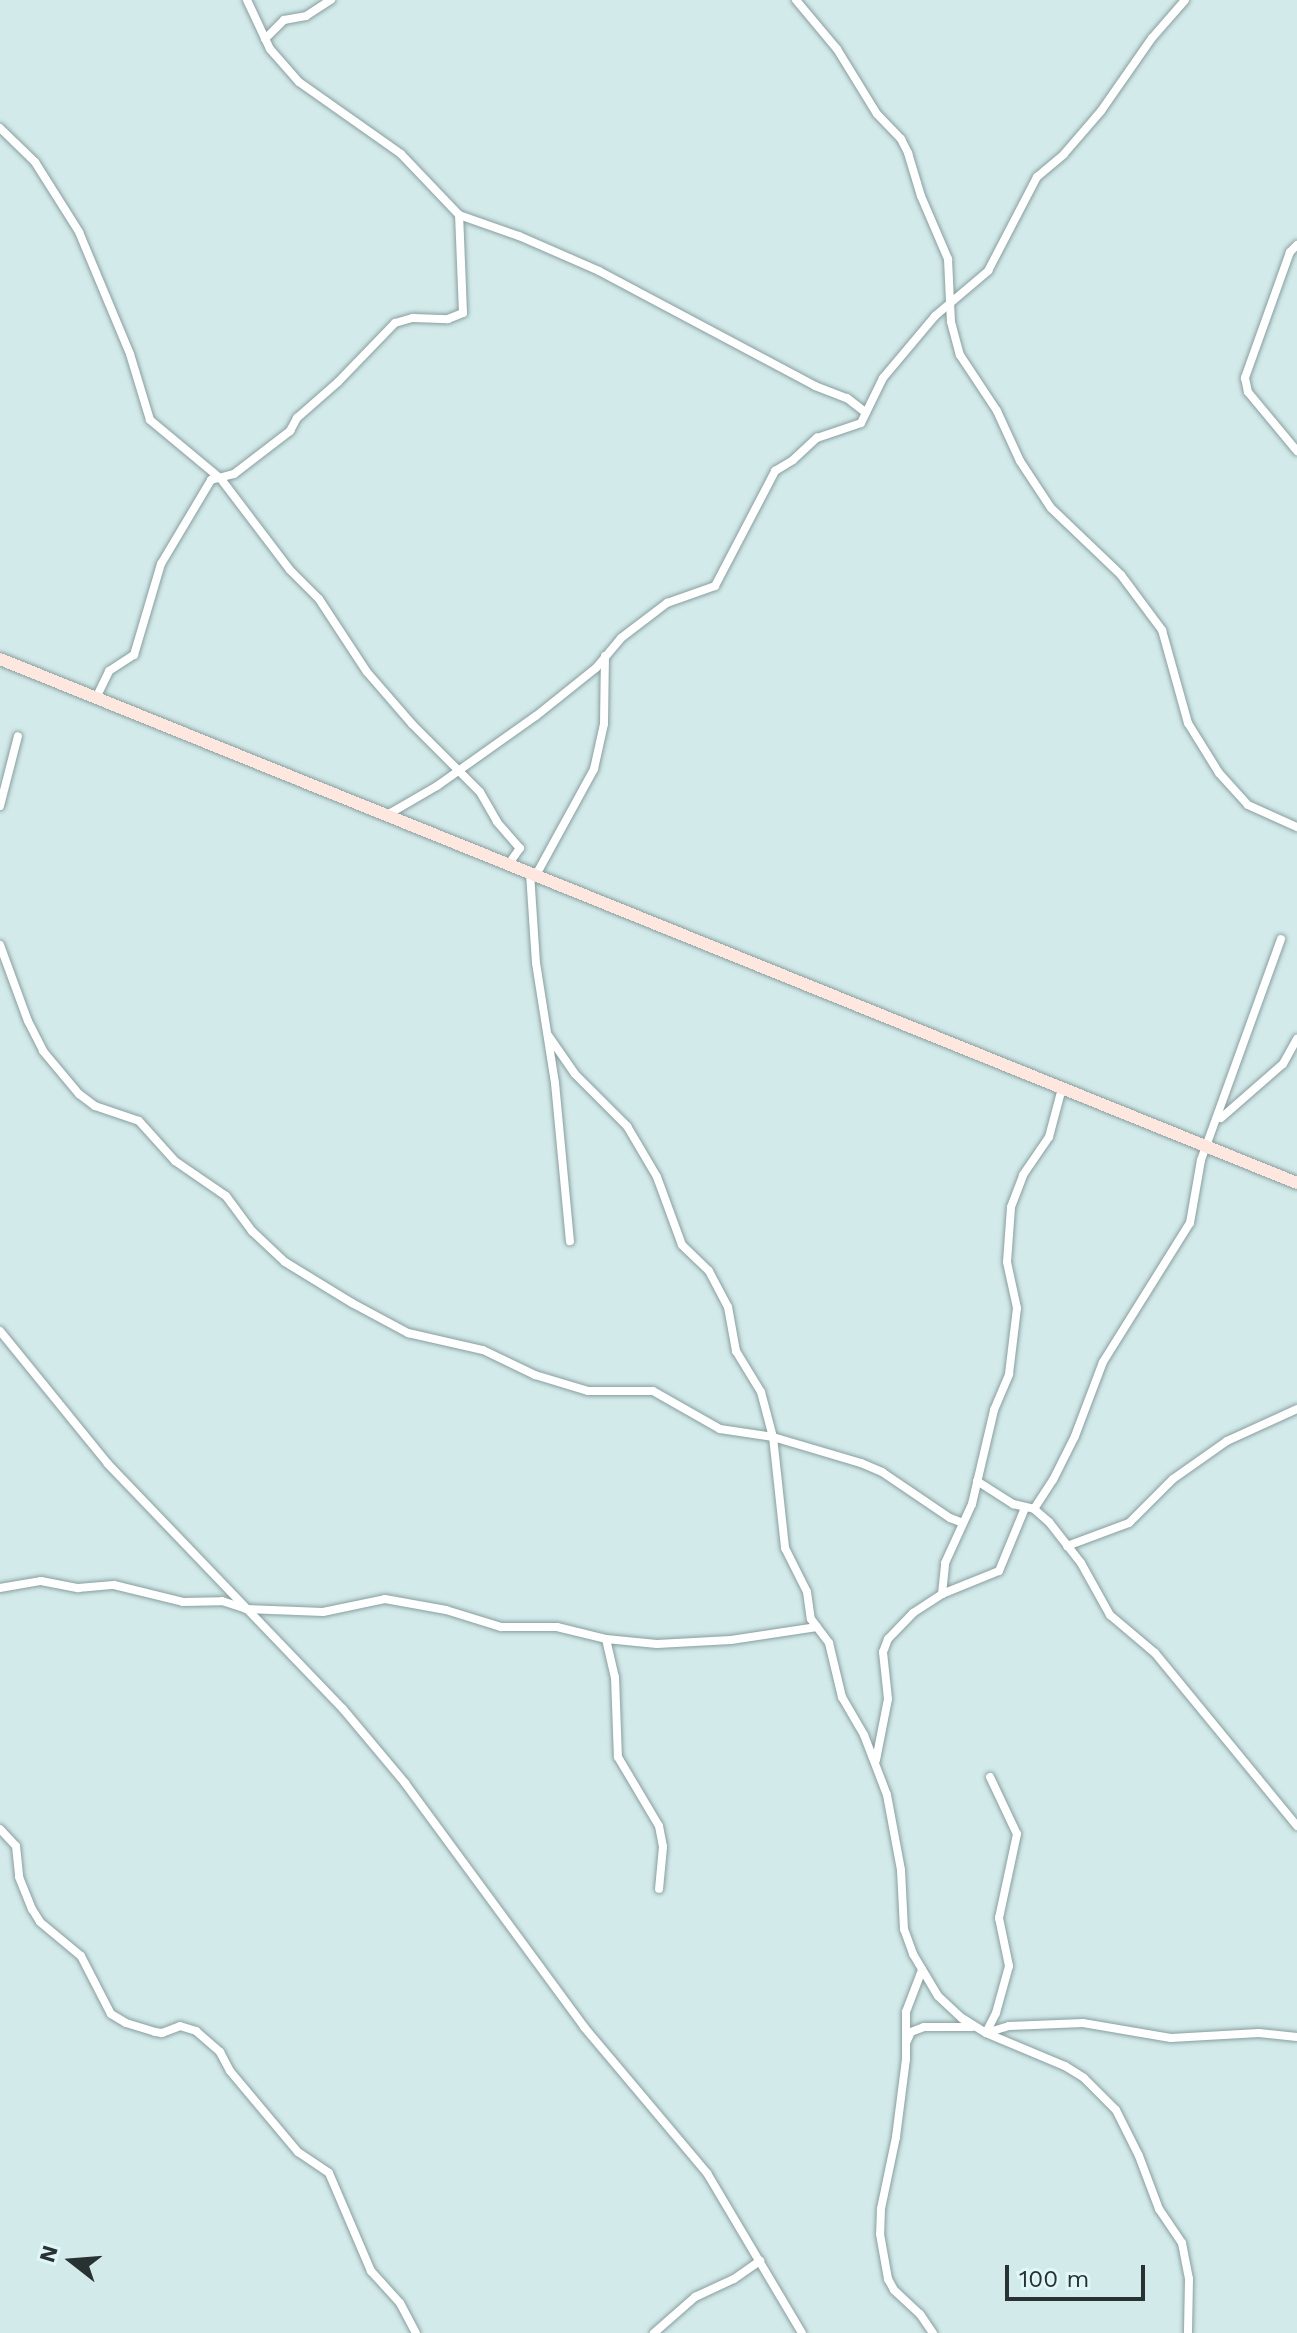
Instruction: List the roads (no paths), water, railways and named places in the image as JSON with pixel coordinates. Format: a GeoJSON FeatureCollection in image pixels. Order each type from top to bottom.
{"type":"FeatureCollection","features":[{"type":"Feature","properties":{"kind":"street"},"geometry":{"type":"LineString","coordinates":[[247,0],[265,39],[299,82],[376,133],[428,179],[459,215],[519,236],[599,271],[815,386],[847,398],[866,413]]}},
{"type":"Feature","properties":{"kind":"street"},"geometry":{"type":"LineString","coordinates":[[265,39],[284,20],[306,16],[331,0]]}},
{"type":"Feature","properties":{"kind":"street"},"geometry":{"type":"LineString","coordinates":[[796,0],[837,49],[877,114],[901,139],[908,153],[921,196],[948,259],[949,303],[960,355],[997,411],[1020,461],[1051,508],[1121,575],[1162,630],[1188,723],[1237,797],[1297,827]]}},
{"type":"Feature","properties":{"kind":"street"},"geometry":{"type":"LineString","coordinates":[[387,815],[536,716],[605,656],[621,638],[667,603],[715,586],[775,471],[793,460],[817,438],[857,426],[891,367],[949,303],[988,271],[1037,177],[1064,154],[1101,111],[1152,38],[1185,0]]}},
{"type":"Feature","properties":{"kind":"street"},"geometry":{"type":"LineString","coordinates":[[0,128],[35,162],[79,232],[130,354],[150,420],[219,478],[290,570],[319,599],[367,672],[412,724],[480,792],[497,822],[520,848],[509,864]]}},
{"type":"Feature","properties":{"kind":"street"},"geometry":{"type":"LineString","coordinates":[[96,698],[109,671],[134,655],[161,564],[211,480],[234,474],[290,431],[297,418],[338,382],[395,323],[413,318],[448,319],[463,313],[459,215]]}},
{"type":"Feature","properties":{"kind":"street"},"geometry":{"type":"LineString","coordinates":[[1297,245],[1290,252],[1245,378],[1248,392],[1297,451]]}},
{"type":"Feature","properties":{"kind":"street"},"geometry":{"type":"LineString","coordinates":[[570,1241],[548,1035],[534,948],[533,874],[594,769],[604,724],[605,656]]}},
{"type":"Feature","properties":{"kind":"street"},"geometry":{"type":"LineString","coordinates":[[0,659],[1297,1183]]}},
{"type":"Feature","properties":{"kind":"street"},"geometry":{"type":"LineString","coordinates":[[0,806],[18,736]]}},
{"type":"Feature","properties":{"kind":"street"},"geometry":{"type":"LineString","coordinates":[[877,1768],[888,1699],[884,1645],[913,1613],[942,1594],[999,1571],[1029,1509],[1053,1480],[1075,1436],[1103,1362],[1190,1223],[1201,1160],[1218,1121],[1281,939]]}},
{"type":"Feature","properties":{"kind":"street"},"geometry":{"type":"LineString","coordinates":[[0,945],[28,1021],[43,1051],[62,1076],[95,1106],[139,1121],[175,1161],[226,1196],[252,1231],[285,1262],[408,1333],[483,1350],[535,1375],[588,1391],[653,1391],[668,1396],[708,1425],[773,1437],[882,1472],[950,1518],[963,1523]]}},
{"type":"Feature","properties":{"kind":"street"},"geometry":{"type":"LineString","coordinates":[[548,1035],[575,1074],[627,1126],[654,1170],[682,1245],[709,1271],[728,1307],[736,1351],[761,1392],[773,1437],[779,1470],[781,1534],[807,1592],[811,1619],[829,1643],[842,1697],[861,1727],[887,1795],[899,1855],[904,1929],[922,1970],[938,1996],[976,2028],[1065,2066],[1084,2078],[1116,2110],[1139,2156],[1159,2209],[1182,2243],[1189,2279],[1188,2333]]}},
{"type":"Feature","properties":{"kind":"street"},"geometry":{"type":"LineString","coordinates":[[1218,1121],[1283,1064],[1297,1039]]}},
{"type":"Feature","properties":{"kind":"street"},"geometry":{"type":"LineString","coordinates":[[942,1594],[945,1563],[972,1504],[994,1410],[1009,1374],[1015,1324],[1015,1293],[1007,1262],[1011,1207],[1023,1175],[1049,1137],[1062,1088]]}},
{"type":"Feature","properties":{"kind":"street"},"geometry":{"type":"LineString","coordinates":[[1190,1140],[1201,1160]]}},
{"type":"Feature","properties":{"kind":"street"},"geometry":{"type":"LineString","coordinates":[[0,1331],[108,1464],[343,1709],[405,1783],[584,2027],[707,2173],[802,2333]]}},
{"type":"Feature","properties":{"kind":"street"},"geometry":{"type":"LineString","coordinates":[[1067,1546],[1129,1523],[1173,1479],[1227,1441],[1297,1409]]}},
{"type":"Feature","properties":{"kind":"street"},"geometry":{"type":"LineString","coordinates":[[977,1481],[1029,1509],[1067,1546],[1110,1615],[1155,1653],[1297,1826]]}},
{"type":"Feature","properties":{"kind":"street"},"geometry":{"type":"LineString","coordinates":[[0,1588],[41,1581],[78,1588],[114,1585],[183,1602],[222,1601],[246,1609],[323,1612],[353,1608],[375,1599],[396,1599],[501,1627],[557,1627],[606,1639],[657,1644],[731,1640],[817,1627]]}},
{"type":"Feature","properties":{"kind":"street"},"geometry":{"type":"LineString","coordinates":[[606,1639],[615,1677],[618,1757],[659,1826],[663,1847],[659,1889]]}},
{"type":"Feature","properties":{"kind":"street"},"geometry":{"type":"LineString","coordinates":[[986,2033],[996,2013],[1009,1966],[999,1918],[1017,1834],[990,1777]]}},
{"type":"Feature","properties":{"kind":"street"},"geometry":{"type":"LineString","coordinates":[[0,1829],[16,1846],[19,1877],[32,1909],[40,1922],[81,1956],[111,2014],[126,2023],[155,2032],[180,2026],[196,2031],[220,2052],[230,2071],[298,2152],[322,2166],[371,2271],[400,2303],[416,2333]]}},
{"type":"Feature","properties":{"kind":"street"},"geometry":{"type":"LineString","coordinates":[[922,1970],[906,2012],[896,2137],[881,2209],[880,2234],[883,2257],[894,2290],[920,2314],[933,2333]]}},
{"type":"Feature","properties":{"kind":"street"},"geometry":{"type":"LineString","coordinates":[[986,2033],[1009,2026],[1083,2023],[1171,2038],[1259,2033],[1297,2037]]}},
{"type":"Feature","properties":{"kind":"street"},"geometry":{"type":"LineString","coordinates":[[905,2048],[911,2032],[924,2027],[976,2028]]}},
{"type":"Feature","properties":{"kind":"street"},"geometry":{"type":"LineString","coordinates":[[654,2333],[695,2297],[734,2279],[760,2261]]}}]}
